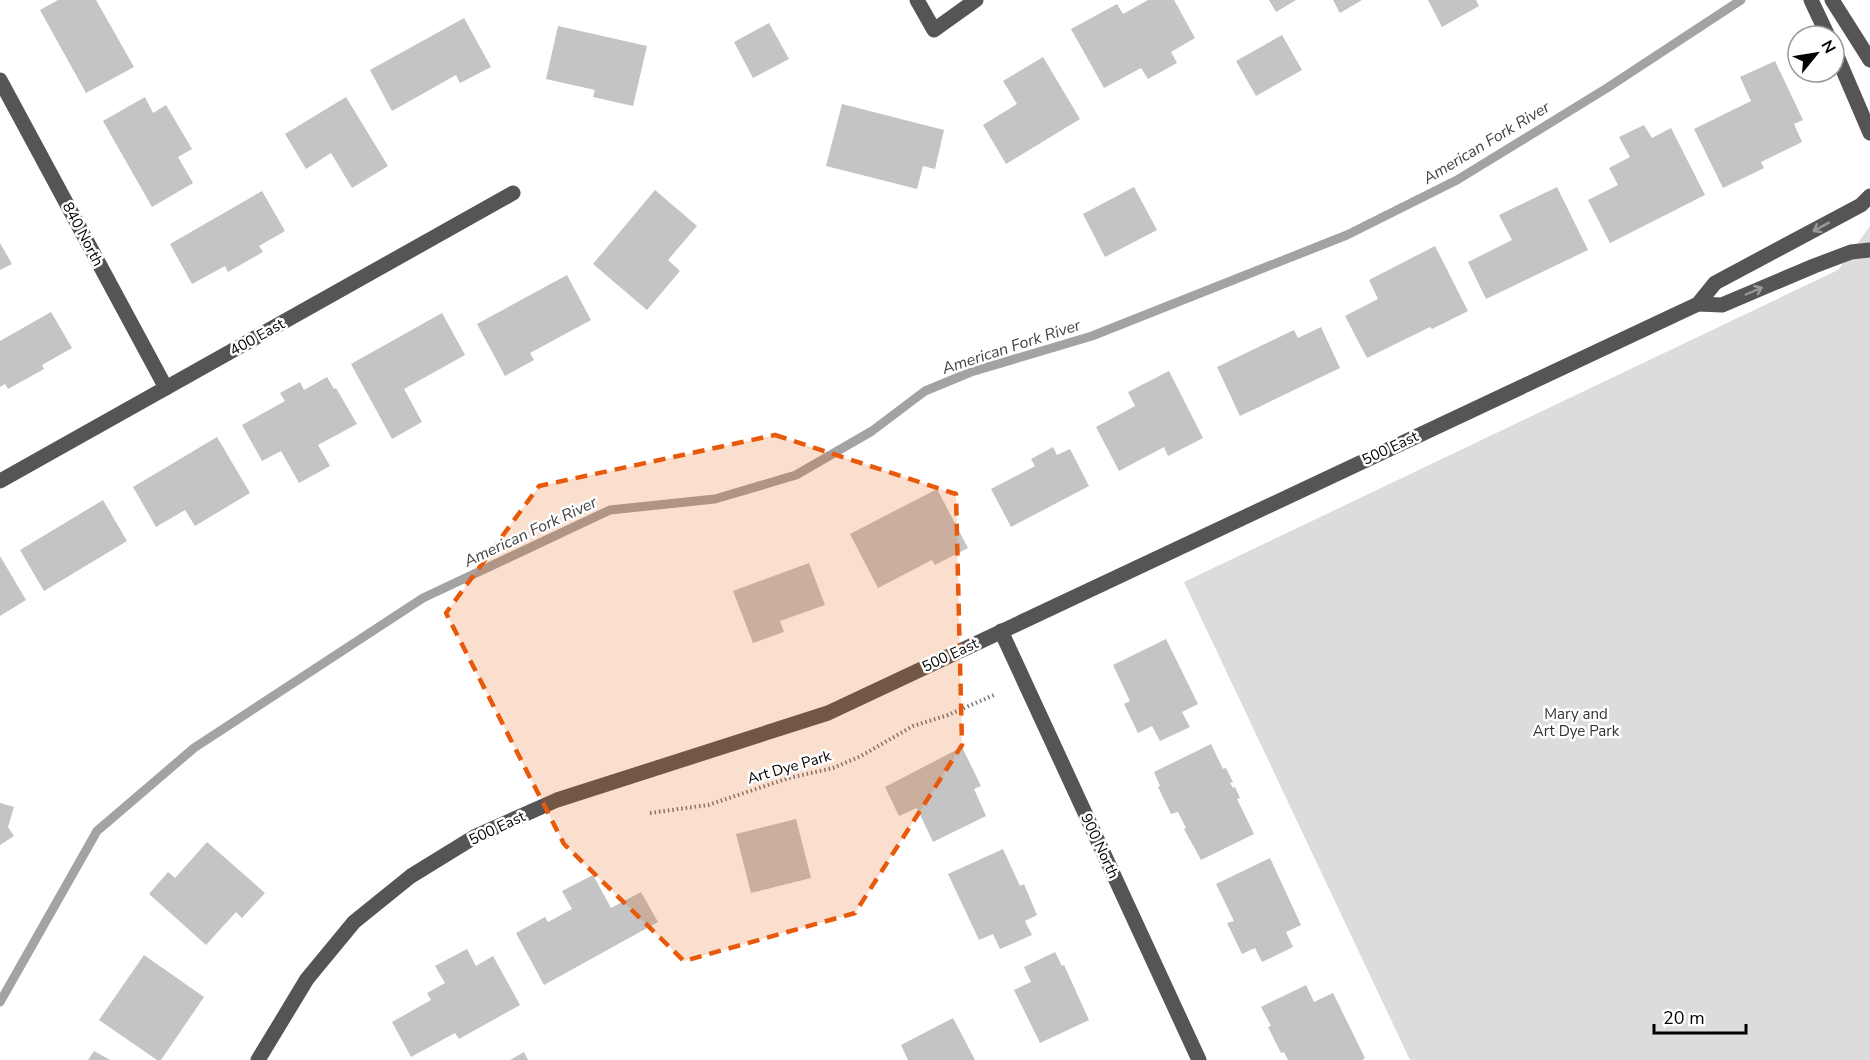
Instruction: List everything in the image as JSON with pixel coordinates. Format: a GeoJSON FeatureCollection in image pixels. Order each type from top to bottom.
{"type":"FeatureCollection","features":[{"type":"Feature","properties":{"kind":"street"},"geometry":{"type":"LineString","coordinates":[[917,0],[934,30],[976,0]]}},
{"type":"Feature","properties":{"kind":"street"},"geometry":{"type":"LineString","coordinates":[[1812,0],[1822,24]]}},
{"type":"Feature","properties":{"kind":"street"},"geometry":{"type":"LineString","coordinates":[[1835,4],[1870,60]]}},
{"type":"Feature","properties":{"kind":"street"},"geometry":{"type":"LineString","coordinates":[[1846,77],[1870,133]]}},
{"type":"Feature","properties":{"kind":"street","name":"840 North"},"geometry":{"type":"LineString","coordinates":[[0,80],[166,388]]}},
{"type":"Feature","properties":{"kind":"street","name":"400 East"},"geometry":{"type":"LineString","coordinates":[[0,481],[513,193]]}},
{"type":"Feature","properties":{"kind":"street","name":"500 East"},"geometry":{"type":"LineString","coordinates":[[258,1060],[308,979],[354,922],[411,876],[476,836],[557,800],[828,713],[1698,304],[1715,283],[1861,205],[1870,196]]}},
{"type":"Feature","properties":{"kind":"street","name":"500 East"},"geometry":{"type":"LineString","coordinates":[[1698,304],[1722,305],[1851,252],[1870,250]]}},
{"type":"Feature","properties":{"kind":"street","name":"900 North"},"geometry":{"type":"LineString","coordinates":[[1001,631],[1199,1060]]}},
{"type":"Feature","properties":{"kind":"path","name":"Art Dye Park"},"geometry":{"type":"LineString","coordinates":[[650,813],[708,806],[789,778],[833,768],[861,756],[913,726],[948,715],[994,695]]}},
{"type":"Feature","properties":{"kind":"highlighted area"},"geometry":{"type":"Polygon","coordinates":[[[775,435],[956,494],[962,745],[855,913],[684,961],[564,844],[446,613],[539,486],[775,435]]]}},
{"type":"Feature","properties":{"kind":"green space","name":"Mary and Art Dye Park"},"geometry":{"type":"Polygon","coordinates":[[[1870,226],[1870,1060],[1410,1060],[1184,582],[1838,270],[1870,226]]]}},
{"type":"Feature","properties":{"kind":"building"},"geometry":{"type":"Polygon","coordinates":[[[58,0],[96,0],[134,67],[86,93],[40,10],[58,0]]]}},
{"type":"Feature","properties":{"kind":"building"},"geometry":{"type":"Polygon","coordinates":[[[1148,0],[1174,0],[1195,38],[1171,52],[1177,63],[1148,79],[1141,68],[1104,88],[1071,29],[1117,4],[1123,14],[1148,0]]]}},
{"type":"Feature","properties":{"kind":"building"},"geometry":{"type":"Polygon","coordinates":[[[1269,0],[1296,0],[1276,12],[1269,0]]]}},
{"type":"Feature","properties":{"kind":"building"},"geometry":{"type":"Polygon","coordinates":[[[1333,0],[1362,0],[1340,13],[1333,0]]]}},
{"type":"Feature","properties":{"kind":"building"},"geometry":{"type":"Polygon","coordinates":[[[1428,0],[1476,0],[1479,6],[1442,27],[1428,0]]]}},
{"type":"Feature","properties":{"kind":"building"},"geometry":{"type":"Polygon","coordinates":[[[464,18],[491,67],[460,83],[456,75],[392,111],[370,70],[464,18]]]}},
{"type":"Feature","properties":{"kind":"building"},"geometry":{"type":"Polygon","coordinates":[[[769,23],[789,59],[753,78],[734,42],[769,23]]]}},
{"type":"Feature","properties":{"kind":"building"},"geometry":{"type":"Polygon","coordinates":[[[558,26],[647,46],[633,106],[593,97],[595,90],[546,79],[558,26]]]}},
{"type":"Feature","properties":{"kind":"building"},"geometry":{"type":"Polygon","coordinates":[[[1282,35],[1302,70],[1256,96],[1236,61],[1282,35]]]}},
{"type":"Feature","properties":{"kind":"building"},"geometry":{"type":"Polygon","coordinates":[[[1043,57],[1080,119],[1006,164],[983,125],[1017,104],[1003,81],[1043,57]]]}},
{"type":"Feature","properties":{"kind":"building"},"geometry":{"type":"Polygon","coordinates":[[[1775,61],[1803,120],[1794,124],[1802,142],[1761,162],[1764,168],[1723,188],[1694,129],[1751,101],[1740,77],[1775,61]]]}},
{"type":"Feature","properties":{"kind":"building"},"geometry":{"type":"Polygon","coordinates":[[[145,97],[153,113],[166,105],[192,149],[178,157],[193,183],[152,207],[103,121],[145,97]]]}},
{"type":"Feature","properties":{"kind":"building"},"geometry":{"type":"Polygon","coordinates":[[[346,97],[388,166],[352,188],[331,153],[306,169],[285,134],[346,97]]]}},
{"type":"Feature","properties":{"kind":"building"},"geometry":{"type":"Polygon","coordinates":[[[842,104],[944,130],[935,169],[923,166],[917,189],[826,166],[842,104]]]}},
{"type":"Feature","properties":{"kind":"building"},"geometry":{"type":"Polygon","coordinates":[[[1644,125],[1652,138],[1671,128],[1705,195],[1610,243],[1588,200],[1618,185],[1609,168],[1630,157],[1619,137],[1644,125]]]}},
{"type":"Feature","properties":{"kind":"building"},"geometry":{"type":"Polygon","coordinates":[[[1134,187],[1157,230],[1105,257],[1083,214],[1134,187]]]}},
{"type":"Feature","properties":{"kind":"building"},"geometry":{"type":"Polygon","coordinates":[[[1557,187],[1588,250],[1486,299],[1468,262],[1512,240],[1499,215],[1557,187]]]}},
{"type":"Feature","properties":{"kind":"building"},"geometry":{"type":"Polygon","coordinates":[[[655,190],[697,226],[668,260],[680,271],[647,310],[593,264],[655,190]]]}},
{"type":"Feature","properties":{"kind":"building"},"geometry":{"type":"Polygon","coordinates":[[[262,191],[285,231],[259,246],[263,252],[228,272],[225,266],[192,284],[170,244],[262,191]]]}},
{"type":"Feature","properties":{"kind":"building"},"geometry":{"type":"Polygon","coordinates":[[[0,243],[12,264],[0,270],[0,243]]]}},
{"type":"Feature","properties":{"kind":"building"},"geometry":{"type":"Polygon","coordinates":[[[1435,246],[1468,311],[1367,358],[1345,316],[1378,299],[1369,280],[1435,246]]]}},
{"type":"Feature","properties":{"kind":"building"},"geometry":{"type":"Polygon","coordinates":[[[567,275],[591,320],[530,353],[534,360],[505,376],[477,324],[567,275]]]}},
{"type":"Feature","properties":{"kind":"building"},"geometry":{"type":"Polygon","coordinates":[[[51,312],[72,348],[42,365],[44,369],[8,389],[5,384],[0,387],[0,341],[51,312]]]}},
{"type":"Feature","properties":{"kind":"building"},"geometry":{"type":"Polygon","coordinates":[[[442,313],[465,355],[404,389],[422,422],[392,439],[351,364],[442,313]]]}},
{"type":"Feature","properties":{"kind":"building"},"geometry":{"type":"Polygon","coordinates":[[[1321,327],[1340,368],[1240,416],[1217,367],[1294,330],[1298,338],[1321,327]]]}},
{"type":"Feature","properties":{"kind":"building"},"geometry":{"type":"Polygon","coordinates":[[[1169,371],[1203,438],[1168,456],[1164,447],[1119,471],[1096,427],[1135,406],[1128,392],[1169,371]]]}},
{"type":"Feature","properties":{"kind":"building"},"geometry":{"type":"Polygon","coordinates":[[[327,377],[357,424],[318,445],[330,466],[299,483],[281,451],[262,461],[242,425],[285,401],[280,393],[300,382],[304,390],[327,377]]]}},
{"type":"Feature","properties":{"kind":"building"},"geometry":{"type":"Polygon","coordinates":[[[217,437],[250,493],[195,526],[185,510],[156,527],[133,487],[217,437]]]}},
{"type":"Feature","properties":{"kind":"building"},"geometry":{"type":"Polygon","coordinates":[[[1053,447],[1057,455],[1070,449],[1089,486],[1011,527],[991,489],[1035,466],[1031,459],[1053,447]]]}},
{"type":"Feature","properties":{"kind":"building"},"geometry":{"type":"Polygon","coordinates":[[[937,489],[968,548],[935,565],[932,560],[878,588],[850,534],[937,489]]]}},
{"type":"Feature","properties":{"kind":"building"},"geometry":{"type":"Polygon","coordinates":[[[103,500],[127,541],[44,591],[20,550],[103,500]]]}},
{"type":"Feature","properties":{"kind":"building"},"geometry":{"type":"Polygon","coordinates":[[[0,556],[26,600],[0,616],[0,556]]]}},
{"type":"Feature","properties":{"kind":"building"},"geometry":{"type":"Polygon","coordinates":[[[809,563],[825,605],[780,621],[784,632],[753,643],[733,591],[809,563]]]}},
{"type":"Feature","properties":{"kind":"building"},"geometry":{"type":"Polygon","coordinates":[[[1166,639],[1198,704],[1182,712],[1190,727],[1160,741],[1152,726],[1138,733],[1124,704],[1130,701],[1113,665],[1166,639]]]}},
{"type":"Feature","properties":{"kind":"building"},"geometry":{"type":"Polygon","coordinates":[[[1211,744],[1223,769],[1226,768],[1233,782],[1230,783],[1233,788],[1235,787],[1240,798],[1237,799],[1254,834],[1201,860],[1184,829],[1186,828],[1178,812],[1171,814],[1158,787],[1160,786],[1154,772],[1211,744]]]}},
{"type":"Feature","properties":{"kind":"building"},"geometry":{"type":"Polygon","coordinates":[[[962,747],[981,786],[974,789],[986,816],[933,842],[917,808],[899,816],[885,787],[962,747]]]}},
{"type":"Feature","properties":{"kind":"building"},"geometry":{"type":"Polygon","coordinates":[[[0,803],[14,807],[8,827],[14,836],[0,845],[0,803]]]}},
{"type":"Feature","properties":{"kind":"building"},"geometry":{"type":"Polygon","coordinates":[[[796,819],[811,878],[751,893],[736,834],[796,819]]]}},
{"type":"Feature","properties":{"kind":"building"},"geometry":{"type":"Polygon","coordinates":[[[207,842],[265,893],[242,918],[236,912],[206,945],[149,894],[168,872],[175,878],[207,842]]]}},
{"type":"Feature","properties":{"kind":"building"},"geometry":{"type":"Polygon","coordinates":[[[1003,849],[1020,886],[1024,884],[1037,915],[1025,921],[1032,935],[1000,949],[993,934],[979,940],[948,874],[1003,849]]]}},
{"type":"Feature","properties":{"kind":"building"},"geometry":{"type":"Polygon","coordinates":[[[1270,858],[1301,925],[1286,932],[1293,947],[1262,962],[1255,948],[1242,954],[1227,923],[1234,921],[1216,884],[1270,858]]]}},
{"type":"Feature","properties":{"kind":"building"},"geometry":{"type":"Polygon","coordinates":[[[593,875],[611,908],[641,892],[658,922],[544,985],[516,933],[545,917],[548,922],[572,909],[562,891],[593,875]]]}},
{"type":"Feature","properties":{"kind":"building"},"geometry":{"type":"Polygon","coordinates":[[[467,949],[476,966],[493,956],[520,1005],[459,1039],[455,1033],[411,1057],[392,1022],[431,1000],[427,993],[445,983],[435,966],[467,949]]]}},
{"type":"Feature","properties":{"kind":"building"},"geometry":{"type":"Polygon","coordinates":[[[1055,952],[1062,966],[1064,965],[1089,1020],[1040,1043],[1014,990],[1031,982],[1024,967],[1055,952]]]}},
{"type":"Feature","properties":{"kind":"building"},"geometry":{"type":"Polygon","coordinates":[[[144,955],[204,997],[161,1060],[157,1060],[99,1020],[144,955]]]}},
{"type":"Feature","properties":{"kind":"building"},"geometry":{"type":"Polygon","coordinates":[[[1306,985],[1314,1002],[1333,993],[1365,1058],[1362,1060],[1288,1060],[1284,1052],[1281,1053],[1261,1007],[1306,985]]]}},
{"type":"Feature","properties":{"kind":"building"},"geometry":{"type":"Polygon","coordinates":[[[953,1018],[975,1060],[908,1060],[901,1045],[953,1018]]]}},
{"type":"Feature","properties":{"kind":"building"},"geometry":{"type":"Polygon","coordinates":[[[94,1051],[110,1060],[88,1060],[94,1051]]]}},
{"type":"Feature","properties":{"kind":"building"},"geometry":{"type":"Polygon","coordinates":[[[524,1052],[528,1060],[510,1060],[524,1052]]]}},
{"type":"Feature","properties":{"kind":"waterway","name":"American Fork River"},"geometry":{"type":"LineString","coordinates":[[0,1002],[97,831],[194,748],[423,598],[610,510],[715,499],[796,475],[872,431],[925,391],[971,372],[1092,336],[1347,235],[1457,180],[1607,88],[1741,0]]}}]}
